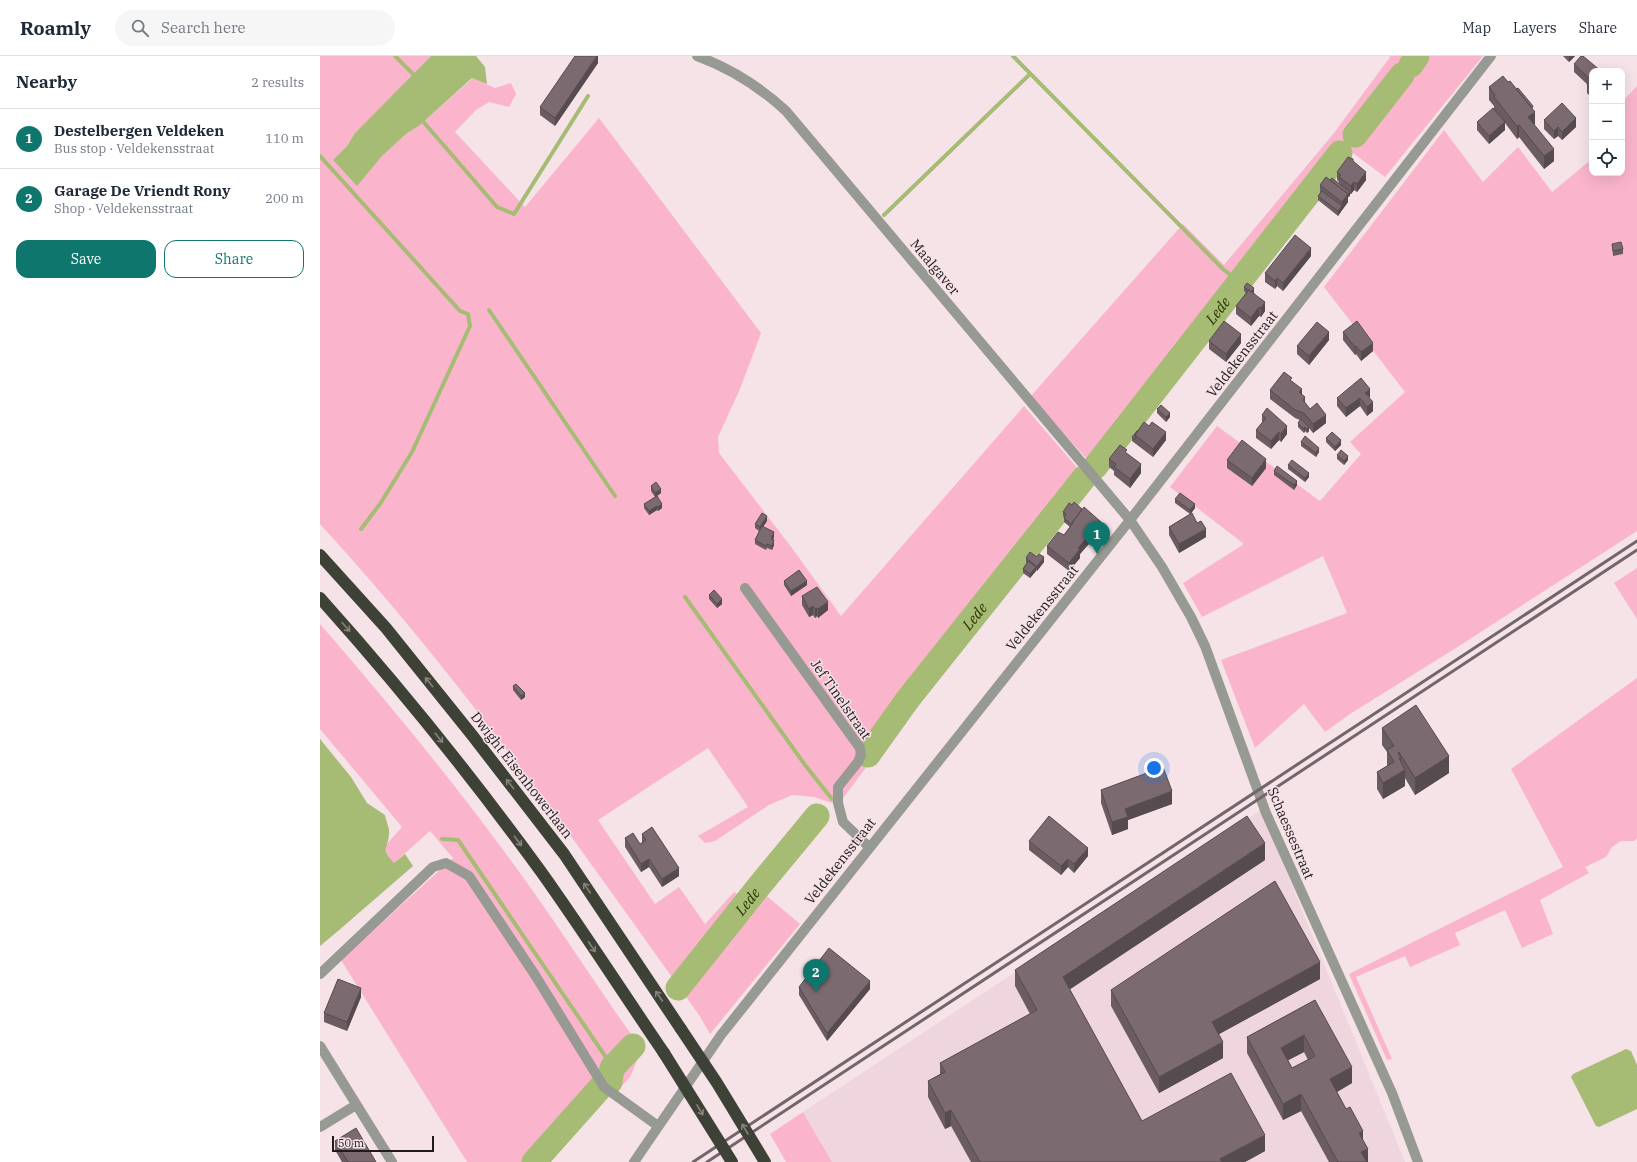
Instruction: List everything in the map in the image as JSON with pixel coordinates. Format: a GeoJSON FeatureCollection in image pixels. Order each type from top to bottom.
{"type":"FeatureCollection","features":[{"type":"Feature","properties":{"kind":"highway","name":"Dwight Eisenhowerlaan"},"geometry":{"type":"LineString","coordinates":[[320,555],[386,628],[472,735],[564,854],[717,1083],[765,1162]]}},
{"type":"Feature","properties":{"kind":"highway"},"geometry":{"type":"LineString","coordinates":[[320,598],[373,657],[463,768],[542,874],[664,1053],[732,1162]]}},
{"type":"Feature","properties":{"kind":"street","name":"Maalgaver"},"geometry":{"type":"LineString","coordinates":[[697,56],[715,62],[739,76],[772,99],[786,111],[1130,520]]}},
{"type":"Feature","properties":{"kind":"street","name":"Veldekensstraat"},"geometry":{"type":"LineString","coordinates":[[634,1162],[720,1035],[1130,520],[1491,56]]}},
{"type":"Feature","properties":{"kind":"street","name":"Schaessestraat"},"geometry":{"type":"LineString","coordinates":[[1130,520],[1162,567],[1191,617],[1205,646],[1262,803],[1392,1093],[1418,1162]]}},
{"type":"Feature","properties":{"kind":"street","name":"Jef Tinelstraat"},"geometry":{"type":"LineString","coordinates":[[745,588],[860,748],[861,755],[858,762],[838,787],[838,803],[843,822],[869,847]]}},
{"type":"Feature","properties":{"kind":"street"},"geometry":{"type":"LineString","coordinates":[[320,974],[433,867],[446,863],[469,876],[540,982],[604,1087],[658,1126]]}},
{"type":"Feature","properties":{"kind":"street"},"geometry":{"type":"LineString","coordinates":[[320,1046],[392,1162]]}},
{"type":"Feature","properties":{"kind":"street"},"geometry":{"type":"LineString","coordinates":[[320,1127],[356,1105]]}},
{"type":"Feature","properties":{"kind":"shaded area"},"geometry":{"type":"Polygon","coordinates":[[[320,56],[431,56],[355,133],[347,146],[333,160],[357,185],[382,156],[473,78],[495,88],[511,83],[516,94],[509,107],[489,102],[476,110],[455,132],[525,207],[599,118],[761,333],[740,389],[718,437],[719,453],[792,548],[841,616],[1024,406],[1092,485],[909,710],[838,805],[814,797],[792,795],[769,805],[715,841],[705,843],[698,836],[748,807],[708,748],[598,820],[655,904],[679,887],[705,924],[734,892],[752,903],[762,892],[800,924],[710,1034],[699,1015],[563,826],[470,702],[372,582],[320,524],[320,56]]]}},
{"type":"Feature","properties":{"kind":"shaded area"},"geometry":{"type":"Polygon","coordinates":[[[431,56],[476,56],[485,67],[487,84],[472,78],[420,125],[406,134],[382,156],[357,186],[333,160],[347,146],[355,133],[431,56]]]}},
{"type":"Feature","properties":{"kind":"shaded area"},"geometry":{"type":"Polygon","coordinates":[[[1389,56],[1483,56],[1385,177],[1349,150],[1098,471],[1030,397],[1183,224],[1224,265],[1334,133],[1390,57],[1389,56]]]}},
{"type":"Feature","properties":{"kind":"shaded area"},"geometry":{"type":"Polygon","coordinates":[[[1637,86],[1637,531],[1456,648],[1350,714],[1325,732],[1304,704],[1255,748],[1221,660],[1347,613],[1323,556],[1202,617],[1183,583],[1244,544],[1170,487],[1217,426],[1320,501],[1361,454],[1350,442],[1405,392],[1324,287],[1444,130],[1483,182],[1518,147],[1552,192],[1589,161],[1589,176],[1625,176],[1625,99],[1637,86]]]}},
{"type":"Feature","properties":{"kind":"shaded area"},"geometry":{"type":"Polygon","coordinates":[[[1637,568],[1637,619],[1614,583],[1637,568]]]}},
{"type":"Feature","properties":{"kind":"shaded area"},"geometry":{"type":"Polygon","coordinates":[[[320,624],[419,741],[489,831],[543,905],[641,1051],[630,1077],[618,1090],[531,1148],[540,1162],[467,1162],[341,960],[453,858],[430,831],[394,863],[387,856],[385,846],[402,827],[320,729],[320,624]]]}},
{"type":"Feature","properties":{"kind":"shaded area"},"geometry":{"type":"Polygon","coordinates":[[[1637,678],[1637,838],[1634,841],[1621,841],[1612,847],[1606,857],[1585,867],[1589,873],[1540,900],[1553,934],[1522,948],[1505,910],[1455,933],[1460,945],[1410,967],[1405,956],[1356,977],[1392,1059],[1387,1060],[1349,974],[1563,867],[1511,769],[1637,678]]]}},
{"type":"Feature","properties":{"kind":"shaded area"},"geometry":{"type":"Polygon","coordinates":[[[320,739],[351,777],[367,803],[385,815],[389,832],[386,849],[387,855],[394,863],[405,854],[413,866],[320,946],[320,739]]]}},
{"type":"Feature","properties":{"kind":"shaded area"},"geometry":{"type":"Polygon","coordinates":[[[1261,810],[1405,1162],[832,1162],[803,1112],[1261,810]]]}},
{"type":"Feature","properties":{"kind":"shaded area"},"geometry":{"type":"Polygon","coordinates":[[[1626,1049],[1631,1051],[1637,1065],[1637,1109],[1599,1127],[1596,1126],[1571,1077],[1573,1074],[1626,1049]]]}},
{"type":"Feature","properties":{"kind":"shaded area"},"geometry":{"type":"Polygon","coordinates":[[[803,1112],[832,1162],[786,1162],[770,1134],[803,1112]]]}},
{"type":"Feature","properties":{"kind":"building"},"geometry":{"type":"Polygon","coordinates":[[[575,56],[597,56],[555,118],[540,107],[575,56]]]}},
{"type":"Feature","properties":{"kind":"building"},"geometry":{"type":"Polygon","coordinates":[[[1581,56],[1583,56],[1597,68],[1589,68],[1589,78],[1574,64],[1581,56]]]}},
{"type":"Feature","properties":{"kind":"building"},"geometry":{"type":"Polygon","coordinates":[[[1503,76],[1508,82],[1510,81],[1535,112],[1528,117],[1554,149],[1544,156],[1519,125],[1517,126],[1494,97],[1495,95],[1489,87],[1503,76]]]}},
{"type":"Feature","properties":{"kind":"building"},"geometry":{"type":"Polygon","coordinates":[[[1518,88],[1533,106],[1532,108],[1516,89],[1518,88]]]}},
{"type":"Feature","properties":{"kind":"building"},"geometry":{"type":"Polygon","coordinates":[[[1562,103],[1576,118],[1562,132],[1558,127],[1554,131],[1544,120],[1562,103]]]}},
{"type":"Feature","properties":{"kind":"building"},"geometry":{"type":"Polygon","coordinates":[[[1493,108],[1505,122],[1489,136],[1477,122],[1493,108]]]}},
{"type":"Feature","properties":{"kind":"building"},"geometry":{"type":"Polygon","coordinates":[[[1348,157],[1353,159],[1353,161],[1366,172],[1357,184],[1354,182],[1351,186],[1339,177],[1341,175],[1337,172],[1348,157]]]}},
{"type":"Feature","properties":{"kind":"building"},"geometry":{"type":"Polygon","coordinates":[[[1326,177],[1348,194],[1342,202],[1320,185],[1326,177]]]}},
{"type":"Feature","properties":{"kind":"building"},"geometry":{"type":"Polygon","coordinates":[[[1332,178],[1350,192],[1348,194],[1330,180],[1332,178]]]}},
{"type":"Feature","properties":{"kind":"building"},"geometry":{"type":"Polygon","coordinates":[[[1322,191],[1342,206],[1338,211],[1318,196],[1322,191]]]}},
{"type":"Feature","properties":{"kind":"building"},"geometry":{"type":"Polygon","coordinates":[[[1295,235],[1311,248],[1283,283],[1277,278],[1275,281],[1265,273],[1295,235]]]}},
{"type":"Feature","properties":{"kind":"building"},"geometry":{"type":"Polygon","coordinates":[[[1621,242],[1623,249],[1613,251],[1612,244],[1621,242]]]}},
{"type":"Feature","properties":{"kind":"building"},"geometry":{"type":"Polygon","coordinates":[[[1247,283],[1254,288],[1251,292],[1244,287],[1247,283]]]}},
{"type":"Feature","properties":{"kind":"building"},"geometry":{"type":"Polygon","coordinates":[[[1249,290],[1265,302],[1261,308],[1259,307],[1251,318],[1236,306],[1249,290]]]}},
{"type":"Feature","properties":{"kind":"building"},"geometry":{"type":"Polygon","coordinates":[[[1224,321],[1241,334],[1226,354],[1209,341],[1224,321]]]}},
{"type":"Feature","properties":{"kind":"building"},"geometry":{"type":"Polygon","coordinates":[[[1357,321],[1373,343],[1361,352],[1343,332],[1357,321]]]}},
{"type":"Feature","properties":{"kind":"building"},"geometry":{"type":"Polygon","coordinates":[[[1317,322],[1329,332],[1309,356],[1297,346],[1317,322]]]}},
{"type":"Feature","properties":{"kind":"building"},"geometry":{"type":"Polygon","coordinates":[[[1284,372],[1292,378],[1290,380],[1302,389],[1299,392],[1305,397],[1303,400],[1310,409],[1317,403],[1326,415],[1313,424],[1304,413],[1295,410],[1270,390],[1284,372]]]}},
{"type":"Feature","properties":{"kind":"building"},"geometry":{"type":"Polygon","coordinates":[[[1361,378],[1370,389],[1365,393],[1373,402],[1367,407],[1360,398],[1346,408],[1337,398],[1361,378]]]}},
{"type":"Feature","properties":{"kind":"building"},"geometry":{"type":"Polygon","coordinates":[[[1161,405],[1170,413],[1166,417],[1157,409],[1161,405]]]}},
{"type":"Feature","properties":{"kind":"building"},"geometry":{"type":"Polygon","coordinates":[[[1267,408],[1287,426],[1281,434],[1279,432],[1271,441],[1256,430],[1266,418],[1262,415],[1267,408]]]}},
{"type":"Feature","properties":{"kind":"building"},"geometry":{"type":"Polygon","coordinates":[[[1301,419],[1309,427],[1307,429],[1305,427],[1304,429],[1298,423],[1301,419]]]}},
{"type":"Feature","properties":{"kind":"building"},"geometry":{"type":"Polygon","coordinates":[[[1144,422],[1149,426],[1152,422],[1166,432],[1153,449],[1135,435],[1144,422]]]}},
{"type":"Feature","properties":{"kind":"building"},"geometry":{"type":"Polygon","coordinates":[[[1138,430],[1135,435],[1135,440],[1132,437],[1138,430]]]}},
{"type":"Feature","properties":{"kind":"building"},"geometry":{"type":"Polygon","coordinates":[[[1332,432],[1341,440],[1335,447],[1326,438],[1332,432]]]}},
{"type":"Feature","properties":{"kind":"building"},"geometry":{"type":"Polygon","coordinates":[[[1305,436],[1319,448],[1316,453],[1301,442],[1305,436]]]}},
{"type":"Feature","properties":{"kind":"building"},"geometry":{"type":"Polygon","coordinates":[[[1242,440],[1266,459],[1252,478],[1227,460],[1242,440]]]}},
{"type":"Feature","properties":{"kind":"building"},"geometry":{"type":"Polygon","coordinates":[[[1120,445],[1127,450],[1125,452],[1141,464],[1130,479],[1114,467],[1116,464],[1109,459],[1120,445]]]}},
{"type":"Feature","properties":{"kind":"building"},"geometry":{"type":"Polygon","coordinates":[[[1341,450],[1348,456],[1344,461],[1337,455],[1341,450]]]}},
{"type":"Feature","properties":{"kind":"building"},"geometry":{"type":"Polygon","coordinates":[[[1292,460],[1309,473],[1305,478],[1288,465],[1292,460]]]}},
{"type":"Feature","properties":{"kind":"building"},"geometry":{"type":"Polygon","coordinates":[[[1277,466],[1297,481],[1294,485],[1274,471],[1277,466]]]}},
{"type":"Feature","properties":{"kind":"building"},"geometry":{"type":"Polygon","coordinates":[[[656,482],[661,489],[655,493],[651,486],[656,482]]]}},
{"type":"Feature","properties":{"kind":"building"},"geometry":{"type":"Polygon","coordinates":[[[1180,493],[1195,504],[1190,510],[1175,499],[1180,493]]]}},
{"type":"Feature","properties":{"kind":"building"},"geometry":{"type":"Polygon","coordinates":[[[657,496],[662,504],[649,511],[644,504],[657,496]]]}},
{"type":"Feature","properties":{"kind":"building"},"geometry":{"type":"Polygon","coordinates":[[[1074,502],[1082,509],[1071,524],[1064,518],[1066,514],[1063,512],[1069,503],[1072,505],[1074,502]]]}},
{"type":"Feature","properties":{"kind":"building"},"geometry":{"type":"Polygon","coordinates":[[[1084,507],[1101,522],[1078,548],[1080,549],[1069,563],[1047,546],[1058,532],[1064,535],[1084,507]]]}},
{"type":"Feature","properties":{"kind":"building"},"geometry":{"type":"Polygon","coordinates":[[[762,513],[767,516],[760,527],[755,524],[762,513]]]}},
{"type":"Feature","properties":{"kind":"building"},"geometry":{"type":"Polygon","coordinates":[[[1192,513],[1197,523],[1201,521],[1206,529],[1179,544],[1169,527],[1192,513]]]}},
{"type":"Feature","properties":{"kind":"building"},"geometry":{"type":"Polygon","coordinates":[[[762,526],[774,532],[771,539],[774,540],[772,546],[767,544],[766,546],[755,540],[762,526]]]}},
{"type":"Feature","properties":{"kind":"building"},"geometry":{"type":"Polygon","coordinates":[[[1030,552],[1037,557],[1039,554],[1044,557],[1037,567],[1026,558],[1030,552]]]}},
{"type":"Feature","properties":{"kind":"building"},"geometry":{"type":"Polygon","coordinates":[[[1028,561],[1036,567],[1030,574],[1023,569],[1028,561]]]}},
{"type":"Feature","properties":{"kind":"building"},"geometry":{"type":"Polygon","coordinates":[[[799,570],[807,581],[791,591],[784,581],[799,570]]]}},
{"type":"Feature","properties":{"kind":"building"},"geometry":{"type":"Polygon","coordinates":[[[817,587],[828,602],[818,609],[815,609],[813,606],[809,609],[802,596],[817,587]]]}},
{"type":"Feature","properties":{"kind":"building"},"geometry":{"type":"Polygon","coordinates":[[[714,590],[722,599],[717,604],[709,595],[714,590]]]}},
{"type":"Feature","properties":{"kind":"building"},"geometry":{"type":"Polygon","coordinates":[[[516,684],[525,693],[521,696],[513,686],[516,684]]]}},
{"type":"Feature","properties":{"kind":"building"},"geometry":{"type":"Polygon","coordinates":[[[1416,705],[1449,756],[1415,778],[1399,752],[1398,753],[1401,758],[1399,758],[1405,770],[1383,783],[1377,772],[1394,762],[1387,750],[1394,746],[1382,728],[1416,705]]]}},
{"type":"Feature","properties":{"kind":"building"},"geometry":{"type":"Polygon","coordinates":[[[1163,767],[1172,791],[1125,809],[1128,817],[1112,822],[1101,790],[1163,767]]]}},
{"type":"Feature","properties":{"kind":"building"},"geometry":{"type":"Polygon","coordinates":[[[1049,816],[1088,848],[1074,864],[1068,859],[1061,866],[1029,841],[1049,816]]]}},
{"type":"Feature","properties":{"kind":"building"},"geometry":{"type":"Polygon","coordinates":[[[1247,816],[1265,843],[1063,977],[1142,1121],[1231,1073],[1265,1135],[1220,1159],[1222,1162],[980,1162],[951,1110],[945,1113],[928,1081],[945,1072],[940,1063],[1037,1010],[1015,970],[1247,816]]]}},
{"type":"Feature","properties":{"kind":"building"},"geometry":{"type":"Polygon","coordinates":[[[652,827],[679,868],[662,879],[649,859],[641,864],[625,838],[633,833],[640,844],[646,840],[642,834],[652,827]]]}},
{"type":"Feature","properties":{"kind":"building"},"geometry":{"type":"Polygon","coordinates":[[[1275,881],[1320,962],[1212,1022],[1223,1042],[1159,1077],[1111,990],[1275,881]]]}},
{"type":"Feature","properties":{"kind":"building"},"geometry":{"type":"Polygon","coordinates":[[[829,948],[870,981],[827,1033],[799,987],[829,948]]]}},
{"type":"Feature","properties":{"kind":"building"},"geometry":{"type":"Polygon","coordinates":[[[338,979],[361,988],[347,1022],[324,1013],[338,979]]]}},
{"type":"Feature","properties":{"kind":"building"},"geometry":{"type":"Polygon","coordinates":[[[1315,1000],[1352,1067],[1330,1079],[1346,1109],[1350,1107],[1363,1131],[1359,1133],[1368,1149],[1361,1152],[1367,1162],[1338,1162],[1301,1094],[1283,1104],[1247,1037],[1315,1000]],[[1304,1035],[1281,1048],[1292,1068],[1315,1056],[1304,1035]]]}},
{"type":"Feature","properties":{"kind":"building"},"geometry":{"type":"Polygon","coordinates":[[[356,1128],[376,1162],[348,1162],[335,1141],[356,1128]]]}},
{"type":"Feature","properties":{"kind":"waterway"},"geometry":{"type":"LineString","coordinates":[[395,56],[416,77]]}},
{"type":"Feature","properties":{"kind":"waterway"},"geometry":{"type":"LineString","coordinates":[[1013,56],[1223,269],[1239,282]]}},
{"type":"Feature","properties":{"kind":"waterway","name":"Lede"},"geometry":{"type":"LineString","coordinates":[[1411,65],[1417,56]]}},
{"type":"Feature","properties":{"kind":"waterway"},"geometry":{"type":"LineString","coordinates":[[884,215],[1030,74]]}},
{"type":"Feature","properties":{"kind":"waterway","name":"Lede"},"geometry":{"type":"LineString","coordinates":[[1355,135],[1402,75]]}},
{"type":"Feature","properties":{"kind":"waterway"},"geometry":{"type":"LineString","coordinates":[[421,119],[497,207],[514,214],[588,96]]}},
{"type":"Feature","properties":{"kind":"waterway","name":"Lede"},"geometry":{"type":"LineString","coordinates":[[1095,467],[1340,153]]}},
{"type":"Feature","properties":{"kind":"waterway"},"geometry":{"type":"LineString","coordinates":[[320,156],[460,311],[468,314],[470,326],[412,452],[380,504],[361,529]]}},
{"type":"Feature","properties":{"kind":"waterway"},"geometry":{"type":"LineString","coordinates":[[489,310],[615,496]]}},
{"type":"Feature","properties":{"kind":"waterway","name":"Lede"},"geometry":{"type":"LineString","coordinates":[[868,755],[908,699],[1084,478]]}},
{"type":"Feature","properties":{"kind":"waterway"},"geometry":{"type":"LineString","coordinates":[[685,597],[805,765],[832,799]]}},
{"type":"Feature","properties":{"kind":"waterway","name":"Lede"},"geometry":{"type":"LineString","coordinates":[[678,988],[817,816]]}},
{"type":"Feature","properties":{"kind":"waterway"},"geometry":{"type":"LineString","coordinates":[[442,839],[458,840],[612,1068]]}},
{"type":"Feature","properties":{"kind":"waterway","name":"Lede"},"geometry":{"type":"LineString","coordinates":[[610,1082],[612,1068],[633,1046]]}},
{"type":"Feature","properties":{"kind":"waterway","name":"Lede"},"geometry":{"type":"LineString","coordinates":[[534,1162],[600,1088]]}},
{"type":"Feature","properties":{"kind":"railway"},"geometry":{"type":"LineString","coordinates":[[693,1162],[1637,541]]}},
{"type":"Feature","properties":{"kind":"railway"},"geometry":{"type":"LineString","coordinates":[[707,1162],[1637,550]]}},
{"type":"Feature","properties":{"kind":"place","name":"Destelbergen Veldeken"},"geometry":{"type":"Point","coordinates":[1097,554]}},
{"type":"Feature","properties":{"kind":"place","name":"Garage De Vriendt Rony"},"geometry":{"type":"Point","coordinates":[816,992]}}]}
